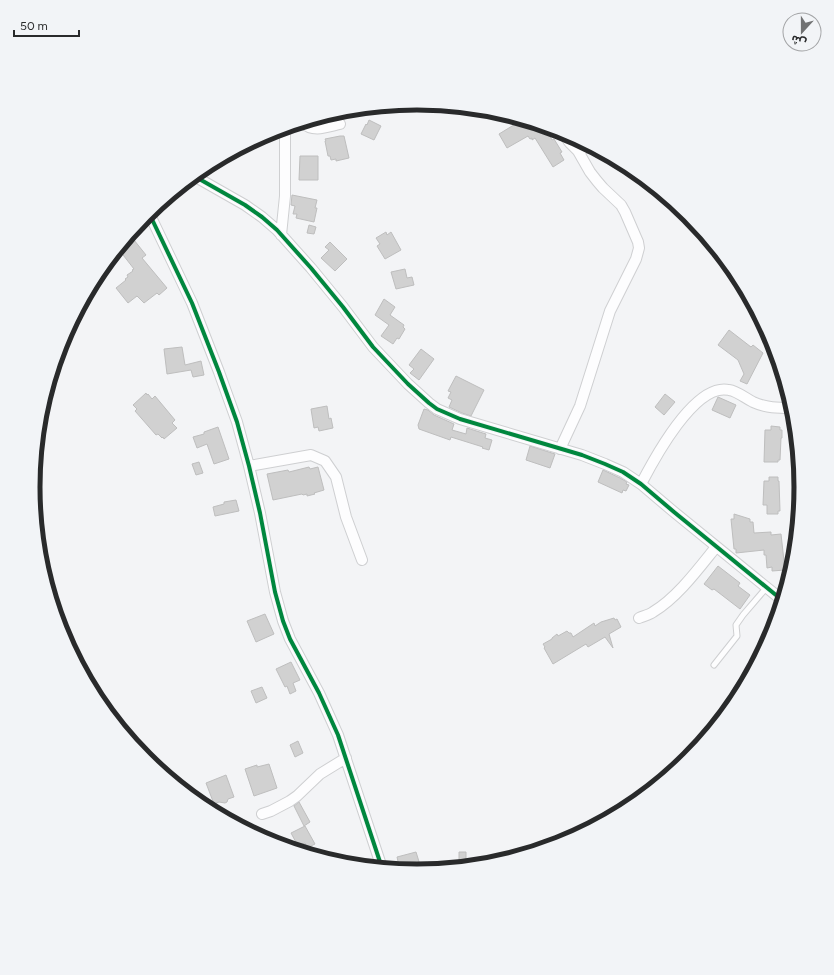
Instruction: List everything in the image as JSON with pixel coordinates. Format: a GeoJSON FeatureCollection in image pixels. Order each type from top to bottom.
{"type":"FeatureCollection","features":[{"type":"Feature","properties":{"kind":"street"},"geometry":{"type":"LineString","coordinates":[[309,127],[314,129],[340,124]]}},
{"type":"Feature","properties":{"kind":"street"},"geometry":{"type":"LineString","coordinates":[[281,235],[285,196],[285,135]]}},
{"type":"Feature","properties":{"kind":"street"},"geometry":{"type":"LineString","coordinates":[[560,449],[580,406],[610,310],[636,259],[639,248],[626,212],[596,181],[578,150],[570,143]]}},
{"type":"Feature","properties":{"kind":"street"},"geometry":{"type":"LineString","coordinates":[[578,150],[584,149]]}},
{"type":"Feature","properties":{"kind":"street"},"geometry":{"type":"LineString","coordinates":[[200,179],[245,205],[262,217],[281,235],[311,268],[373,347],[408,384],[437,409],[460,419],[560,449],[605,464],[623,472],[641,484],[778,596]]}},
{"type":"Feature","properties":{"kind":"street"},"geometry":{"type":"LineString","coordinates":[[152,219],[192,303],[237,422],[260,513],[281,616],[290,639],[338,734],[380,863]]}},
{"type":"Feature","properties":{"kind":"street"},"geometry":{"type":"LineString","coordinates":[[641,484],[668,436],[694,405],[709,392],[727,389],[762,405],[772,408],[786,408]]}},
{"type":"Feature","properties":{"kind":"street"},"geometry":{"type":"LineString","coordinates":[[249,466],[311,455],[325,461],[336,477],[346,517],[362,560]]}},
{"type":"Feature","properties":{"kind":"street"},"geometry":{"type":"LineString","coordinates":[[639,618],[653,612],[666,603],[688,581],[716,547]]}},
{"type":"Feature","properties":{"kind":"street"},"geometry":{"type":"LineString","coordinates":[[262,814],[290,801],[320,774],[346,758]]}},
{"type":"Feature","properties":{"kind":"lane"},"geometry":{"type":"LineString","coordinates":[[714,665],[737,636],[736,625],[767,587]]}},
{"type":"Feature","properties":{"kind":"building"},"geometry":{"type":"Polygon","coordinates":[[[369,120],[381,126],[374,140],[361,134],[369,120]]]}},
{"type":"Feature","properties":{"kind":"building"},"geometry":{"type":"Polygon","coordinates":[[[516,123],[549,135],[552,140],[554,139],[562,152],[560,153],[564,160],[553,167],[535,138],[532,140],[532,138],[530,139],[528,136],[507,148],[499,134],[516,123]]]}},
{"type":"Feature","properties":{"kind":"building"},"geometry":{"type":"Polygon","coordinates":[[[344,136],[349,158],[336,161],[336,159],[331,160],[330,156],[328,156],[325,139],[344,136]]]}},
{"type":"Feature","properties":{"kind":"building"},"geometry":{"type":"Polygon","coordinates":[[[300,156],[318,156],[318,180],[299,180],[300,156]]]}},
{"type":"Feature","properties":{"kind":"building"},"geometry":{"type":"Polygon","coordinates":[[[292,195],[317,200],[314,222],[296,218],[297,214],[293,214],[295,206],[291,205],[292,195]]]}},
{"type":"Feature","properties":{"kind":"building"},"geometry":{"type":"Polygon","coordinates":[[[309,225],[316,227],[314,234],[307,233],[309,225]]]}},
{"type":"Feature","properties":{"kind":"building"},"geometry":{"type":"Polygon","coordinates":[[[386,232],[387,235],[391,232],[401,250],[385,259],[377,246],[380,244],[376,238],[386,232]]]}},
{"type":"Feature","properties":{"kind":"building"},"geometry":{"type":"Polygon","coordinates":[[[134,240],[146,255],[142,258],[167,288],[159,295],[157,293],[144,303],[137,296],[128,303],[116,288],[126,280],[125,279],[128,277],[127,275],[134,269],[122,253],[134,240]]]}},
{"type":"Feature","properties":{"kind":"building"},"geometry":{"type":"Polygon","coordinates":[[[330,242],[347,259],[335,271],[321,258],[329,250],[325,247],[330,242]]]}},
{"type":"Feature","properties":{"kind":"building"},"geometry":{"type":"Polygon","coordinates":[[[405,269],[407,278],[412,277],[414,285],[396,289],[391,272],[405,269]]]}},
{"type":"Feature","properties":{"kind":"building"},"geometry":{"type":"Polygon","coordinates":[[[384,299],[395,307],[390,315],[404,325],[403,327],[405,329],[399,339],[397,338],[393,344],[381,336],[389,325],[375,315],[384,299]]]}},
{"type":"Feature","properties":{"kind":"building"},"geometry":{"type":"Polygon","coordinates":[[[729,330],[751,347],[753,345],[763,353],[747,384],[740,381],[744,374],[738,360],[718,345],[729,330]]]}},
{"type":"Feature","properties":{"kind":"building"},"geometry":{"type":"Polygon","coordinates":[[[182,347],[185,365],[201,361],[204,375],[193,377],[191,370],[167,374],[164,349],[182,347]]]}},
{"type":"Feature","properties":{"kind":"building"},"geometry":{"type":"Polygon","coordinates":[[[421,349],[434,359],[419,380],[410,373],[414,369],[409,365],[421,349]]]}},
{"type":"Feature","properties":{"kind":"building"},"geometry":{"type":"Polygon","coordinates":[[[456,376],[484,390],[471,416],[449,407],[452,400],[448,398],[451,392],[448,391],[456,376]]]}},
{"type":"Feature","properties":{"kind":"building"},"geometry":{"type":"Polygon","coordinates":[[[146,393],[152,399],[155,396],[175,420],[172,423],[177,428],[164,439],[158,434],[156,435],[135,411],[137,409],[133,405],[146,393]]]}},
{"type":"Feature","properties":{"kind":"building"},"geometry":{"type":"Polygon","coordinates":[[[665,394],[675,402],[664,415],[655,407],[665,394]]]}},
{"type":"Feature","properties":{"kind":"building"},"geometry":{"type":"Polygon","coordinates":[[[718,397],[736,405],[730,418],[712,410],[718,397]]]}},
{"type":"Feature","properties":{"kind":"building"},"geometry":{"type":"Polygon","coordinates":[[[327,406],[329,419],[331,418],[333,428],[319,431],[318,427],[314,428],[311,409],[327,406]]]}},
{"type":"Feature","properties":{"kind":"building"},"geometry":{"type":"Polygon","coordinates":[[[424,409],[454,424],[452,430],[466,434],[467,428],[486,434],[485,438],[492,440],[489,450],[451,437],[450,440],[419,429],[418,425],[424,409]]]}},
{"type":"Feature","properties":{"kind":"building"},"geometry":{"type":"Polygon","coordinates":[[[771,426],[780,427],[780,430],[782,430],[780,460],[778,460],[778,462],[764,462],[765,430],[771,430],[771,426]]]}},
{"type":"Feature","properties":{"kind":"building"},"geometry":{"type":"Polygon","coordinates":[[[218,427],[229,459],[214,464],[207,444],[197,448],[193,437],[204,434],[204,432],[218,427]]]}},
{"type":"Feature","properties":{"kind":"building"},"geometry":{"type":"Polygon","coordinates":[[[530,446],[555,454],[550,468],[526,460],[530,446]]]}},
{"type":"Feature","properties":{"kind":"building"},"geometry":{"type":"Polygon","coordinates":[[[199,462],[203,473],[196,475],[192,464],[199,462]]]}},
{"type":"Feature","properties":{"kind":"building"},"geometry":{"type":"Polygon","coordinates":[[[309,467],[310,469],[318,467],[324,490],[307,496],[307,494],[302,494],[273,500],[267,474],[288,470],[289,472],[309,467]]]}},
{"type":"Feature","properties":{"kind":"building"},"geometry":{"type":"Polygon","coordinates":[[[603,470],[627,482],[626,484],[629,485],[626,491],[623,490],[622,493],[598,482],[603,470]]]}},
{"type":"Feature","properties":{"kind":"building"},"geometry":{"type":"Polygon","coordinates":[[[769,477],[778,477],[779,481],[780,511],[778,511],[778,514],[767,514],[767,505],[763,505],[764,481],[769,481],[769,477]]]}},
{"type":"Feature","properties":{"kind":"building"},"geometry":{"type":"Polygon","coordinates":[[[236,500],[239,511],[215,516],[213,507],[224,504],[224,502],[236,500]]]}},
{"type":"Feature","properties":{"kind":"building"},"geometry":{"type":"Polygon","coordinates":[[[734,514],[750,519],[750,522],[753,522],[754,533],[771,532],[771,535],[781,534],[785,570],[772,571],[772,567],[767,568],[764,550],[736,553],[736,549],[734,549],[731,519],[734,519],[734,514]]]}},
{"type":"Feature","properties":{"kind":"building"},"geometry":{"type":"Polygon","coordinates":[[[718,566],[740,583],[738,586],[750,595],[740,609],[714,589],[712,590],[704,584],[718,566]]]}},
{"type":"Feature","properties":{"kind":"building"},"geometry":{"type":"Polygon","coordinates":[[[265,614],[274,634],[256,642],[247,621],[265,614]]]}},
{"type":"Feature","properties":{"kind":"building"},"geometry":{"type":"Polygon","coordinates":[[[614,618],[615,620],[617,619],[621,627],[609,634],[613,648],[605,637],[588,647],[586,644],[553,664],[543,644],[557,634],[558,636],[567,631],[571,633],[573,637],[594,623],[595,626],[601,622],[614,618]]]}},
{"type":"Feature","properties":{"kind":"building"},"geometry":{"type":"Polygon","coordinates":[[[291,662],[300,680],[293,683],[296,691],[290,694],[287,686],[285,687],[276,669],[291,662]]]}},
{"type":"Feature","properties":{"kind":"building"},"geometry":{"type":"Polygon","coordinates":[[[262,687],[267,698],[256,703],[251,691],[262,687]]]}},
{"type":"Feature","properties":{"kind":"building"},"geometry":{"type":"Polygon","coordinates":[[[298,741],[303,753],[295,757],[290,745],[298,741]]]}},
{"type":"Feature","properties":{"kind":"building"},"geometry":{"type":"Polygon","coordinates":[[[269,764],[277,788],[254,796],[245,769],[257,765],[257,767],[269,764]]]}},
{"type":"Feature","properties":{"kind":"building"},"geometry":{"type":"Polygon","coordinates":[[[226,775],[234,797],[228,799],[225,803],[219,802],[214,804],[206,783],[226,775]]]}},
{"type":"Feature","properties":{"kind":"building"},"geometry":{"type":"Polygon","coordinates":[[[299,802],[310,822],[304,826],[294,806],[299,802]]]}},
{"type":"Feature","properties":{"kind":"building"},"geometry":{"type":"Polygon","coordinates":[[[305,826],[315,844],[307,848],[305,843],[300,845],[297,844],[291,833],[305,826]]]}},
{"type":"Feature","properties":{"kind":"building"},"geometry":{"type":"Polygon","coordinates":[[[416,852],[420,864],[399,864],[397,857],[416,852]]]}},
{"type":"Feature","properties":{"kind":"building"},"geometry":{"type":"Polygon","coordinates":[[[459,852],[466,852],[466,860],[459,860],[459,852]]]}},
{"type":"Feature","properties":{"kind":"cycle path"},"geometry":{"type":"LineString","coordinates":[[200,179],[245,205],[277,230],[311,268],[373,347],[408,384],[437,409],[460,419],[582,455],[623,472],[641,484],[778,596]]}},
{"type":"Feature","properties":{"kind":"cycle path"},"geometry":{"type":"LineString","coordinates":[[152,219],[192,303],[237,422],[260,513],[275,592],[283,621],[290,639],[319,693],[338,735],[380,863]]}}]}
